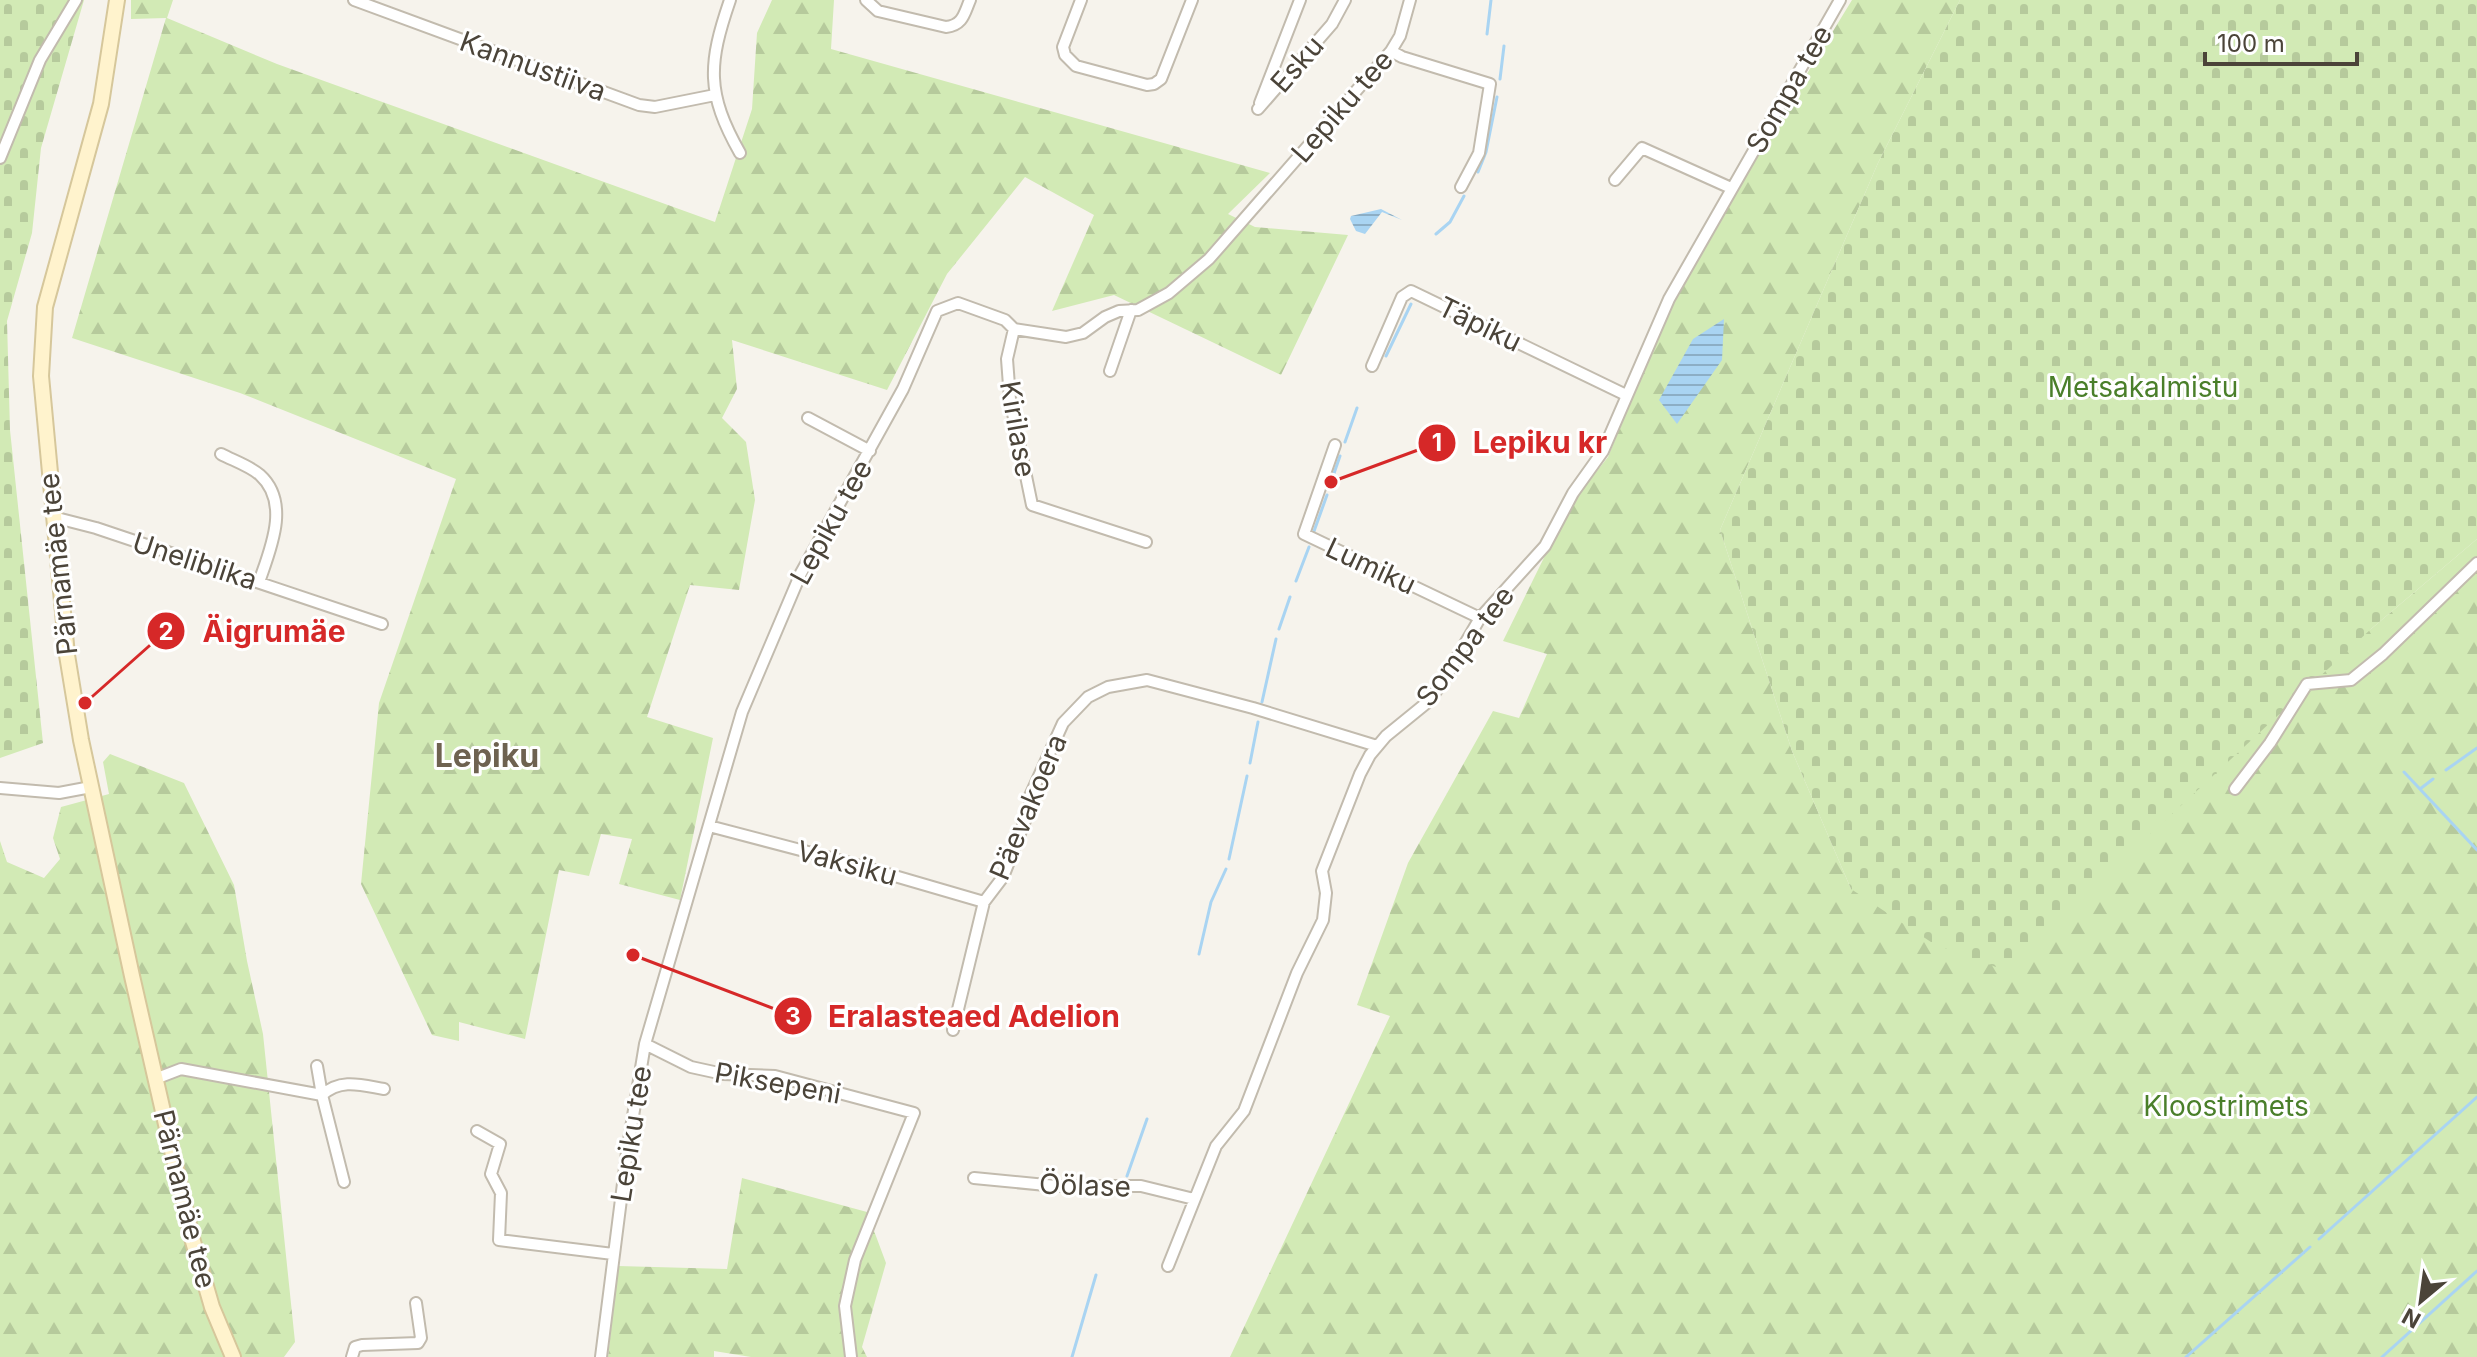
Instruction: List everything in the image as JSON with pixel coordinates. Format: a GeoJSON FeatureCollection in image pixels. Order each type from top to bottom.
{"type":"FeatureCollection","features":[{"type":"Feature","properties":{"kind":"main road","name":"Pärnamäe tee"},"geometry":{"type":"LineString","coordinates":[[117,0],[101,104],[45,307],[41,376],[53,517],[67,655],[91,787],[201,1271],[233,1357]]}},
{"type":"Feature","properties":{"kind":"street"},"geometry":{"type":"LineString","coordinates":[[0,158],[40,60],[76,0]]}},
{"type":"Feature","properties":{"kind":"street","name":"Kannustiiva"},"geometry":{"type":"LineString","coordinates":[[354,0],[639,105],[655,107],[715,95]]}},
{"type":"Feature","properties":{"kind":"street"},"geometry":{"type":"LineString","coordinates":[[730,0],[716,39],[712,64],[715,95],[724,125],[740,153]]}},
{"type":"Feature","properties":{"kind":"street"},"geometry":{"type":"LineString","coordinates":[[866,0],[878,11],[946,27],[962,21],[970,0]]}},
{"type":"Feature","properties":{"kind":"street"},"geometry":{"type":"LineString","coordinates":[[1081,0],[1063,47],[1065,55],[1076,66],[1147,85],[1161,79],[1192,0]]}},
{"type":"Feature","properties":{"kind":"street","name":"Esku"},"geometry":{"type":"LineString","coordinates":[[1300,0],[1258,109],[1332,24],[1345,0]]}},
{"type":"Feature","properties":{"kind":"street","name":"Lepiku tee"},"geometry":{"type":"LineString","coordinates":[[601,1357],[613,1254],[645,1044],[742,712],[773,634],[813,549],[903,389],[937,311],[951,303],[958,303],[1005,320],[1014,329],[1066,337],[1083,333],[1119,311],[1138,310],[1169,293],[1209,259],[1391,51],[1400,36],[1410,0]]}},
{"type":"Feature","properties":{"kind":"street","name":"Sompa tee"},"geometry":{"type":"LineString","coordinates":[[1168,1266],[1216,1146],[1244,1111],[1297,973],[1323,920],[1326,893],[1322,871],[1360,774],[1377,746],[1429,701],[1480,618],[1545,546],[1573,493],[1603,451],[1669,299],[1840,0]]}},
{"type":"Feature","properties":{"kind":"street"},"geometry":{"type":"LineString","coordinates":[[1391,51],[1490,84],[1479,153],[1461,187]]}},
{"type":"Feature","properties":{"kind":"street"},"geometry":{"type":"LineString","coordinates":[[1615,180],[1642,148],[1731,188]]}},
{"type":"Feature","properties":{"kind":"street","name":"Täpiku"},"geometry":{"type":"LineString","coordinates":[[1372,366],[1402,297],[1411,291],[1626,395]]}},
{"type":"Feature","properties":{"kind":"street"},"geometry":{"type":"LineString","coordinates":[[1110,371],[1131,310]]}},
{"type":"Feature","properties":{"kind":"street","name":"Kirilase"},"geometry":{"type":"LineString","coordinates":[[1014,329],[1007,359],[1010,399],[1032,505],[1146,542]]}},
{"type":"Feature","properties":{"kind":"street"},"geometry":{"type":"LineString","coordinates":[[808,418],[870,451]]}},
{"type":"Feature","properties":{"kind":"street","name":"Lumiku"},"geometry":{"type":"LineString","coordinates":[[1335,445],[1304,534],[1480,618]]}},
{"type":"Feature","properties":{"kind":"street"},"geometry":{"type":"LineString","coordinates":[[221,454],[259,475],[270,489],[276,523],[259,582]]}},
{"type":"Feature","properties":{"kind":"street","name":"Uneliblika"},"geometry":{"type":"LineString","coordinates":[[53,517],[96,528],[382,624]]}},
{"type":"Feature","properties":{"kind":"street"},"geometry":{"type":"LineString","coordinates":[[2235,789],[2270,743],[2307,684],[2351,680],[2383,654],[2477,563]]}},
{"type":"Feature","properties":{"kind":"street","name":"Päevakoera"},"geometry":{"type":"LineString","coordinates":[[953,1030],[984,902],[1003,877],[1030,808],[1030,796],[1063,723],[1088,697],[1108,687],[1147,680],[1377,746]]}},
{"type":"Feature","properties":{"kind":"street"},"geometry":{"type":"LineString","coordinates":[[0,788],[59,793],[91,787]]}},
{"type":"Feature","properties":{"kind":"street","name":"Vaksiku"},"geometry":{"type":"LineString","coordinates":[[709,826],[984,902]]}},
{"type":"Feature","properties":{"kind":"street","name":"Piksepeni"},"geometry":{"type":"LineString","coordinates":[[645,1044],[691,1067],[723,1074],[775,1076],[914,1113],[855,1260],[845,1306],[851,1357]]}},
{"type":"Feature","properties":{"kind":"street"},"geometry":{"type":"LineString","coordinates":[[317,1066],[344,1182]]}},
{"type":"Feature","properties":{"kind":"street"},"geometry":{"type":"LineString","coordinates":[[155,1079],[181,1069],[322,1095]]}},
{"type":"Feature","properties":{"kind":"street"},"geometry":{"type":"LineString","coordinates":[[322,1095],[331,1086],[346,1083],[384,1089]]}},
{"type":"Feature","properties":{"kind":"street"},"geometry":{"type":"LineString","coordinates":[[477,1131],[500,1144],[491,1174],[501,1193],[499,1240],[613,1254]]}},
{"type":"Feature","properties":{"kind":"street","name":"Öölase"},"geometry":{"type":"LineString","coordinates":[[974,1178],[1056,1186],[1141,1186],[1194,1199]]}},
{"type":"Feature","properties":{"kind":"street"},"geometry":{"type":"LineString","coordinates":[[352,1357],[355,1347],[362,1345],[418,1343],[421,1338],[416,1303]]}},
{"type":"Feature","properties":{"kind":"green space"},"geometry":{"type":"Polygon","coordinates":[[[0,0],[84,0],[41,148],[32,233],[7,321],[10,430],[43,743],[0,758],[0,0]]]}},
{"type":"Feature","properties":{"kind":"green space"},"geometry":{"type":"Polygon","coordinates":[[[131,0],[173,0],[167,18],[277,64],[715,222],[752,109],[757,33],[772,0],[834,0],[831,49],[1270,173],[1228,214],[1255,227],[1348,235],[1281,375],[1114,295],[1052,311],[1094,215],[1025,177],[947,274],[887,390],[732,340],[737,389],[722,418],[746,442],[755,500],[739,590],[690,585],[647,717],[713,738],[680,900],[619,884],[632,839],[601,834],[589,876],[559,870],[525,1039],[459,1022],[459,1041],[432,1035],[361,884],[379,703],[456,479],[240,393],[72,338],[166,18],[131,19],[131,0]]]}},
{"type":"Feature","properties":{"kind":"green space","name":"Kloostrimets"},"geometry":{"type":"Polygon","coordinates":[[[1852,0],[1960,0],[1878,163],[1720,530],[1792,751],[1851,889],[2371,629],[2477,539],[2477,1357],[1230,1357],[1390,1016],[1357,1005],[1408,863],[1493,711],[1519,718],[1547,654],[1503,641],[1570,505],[1608,457],[1662,324],[1697,254],[1852,0]]]}},
{"type":"Feature","properties":{"kind":"green space","name":"Metsakalmistu"},"geometry":{"type":"Polygon","coordinates":[[[1960,0],[2477,0],[2477,539],[2371,629],[2004,970],[1934,944],[1851,889],[1792,751],[1720,530],[1878,163],[1960,0]]]}},
{"type":"Feature","properties":{"kind":"green space"},"geometry":{"type":"Polygon","coordinates":[[[110,754],[184,783],[234,885],[263,1034],[295,1342],[284,1357],[0,1357],[0,841],[7,862],[44,878],[60,859],[53,838],[61,807],[109,794],[103,762],[110,754]]]}},
{"type":"Feature","properties":{"kind":"green space"},"geometry":{"type":"Polygon","coordinates":[[[742,1178],[867,1212],[886,1263],[862,1347],[867,1357],[751,1357],[714,1351],[714,1357],[608,1357],[618,1266],[727,1269],[742,1178]]]}},
{"type":"Feature","properties":{"kind":"water"},"geometry":{"type":"Polygon","coordinates":[[[1381,209],[1402,220],[1382,212],[1365,234],[1356,231],[1351,216],[1381,209]]]}},
{"type":"Feature","properties":{"kind":"water"},"geometry":{"type":"Polygon","coordinates":[[[1724,319],[1722,360],[1677,424],[1659,400],[1693,339],[1724,319]]]}},
{"type":"Feature","properties":{"kind":"waterway"},"geometry":{"type":"LineString","coordinates":[[1487,34],[1491,0]]}},
{"type":"Feature","properties":{"kind":"waterway"},"geometry":{"type":"LineString","coordinates":[[1500,79],[1504,46]]}},
{"type":"Feature","properties":{"kind":"waterway"},"geometry":{"type":"LineString","coordinates":[[1478,172],[1486,152],[1497,97]]}},
{"type":"Feature","properties":{"kind":"waterway"},"geometry":{"type":"LineString","coordinates":[[1436,234],[1450,222],[1464,196]]}},
{"type":"Feature","properties":{"kind":"waterway"},"geometry":{"type":"LineString","coordinates":[[1386,356],[1411,304]]}},
{"type":"Feature","properties":{"kind":"waterway"},"geometry":{"type":"LineString","coordinates":[[1345,442],[1357,408]]}},
{"type":"Feature","properties":{"kind":"waterway"},"geometry":{"type":"LineString","coordinates":[[1331,482],[1340,456]]}},
{"type":"Feature","properties":{"kind":"waterway"},"geometry":{"type":"LineString","coordinates":[[1313,534],[1327,495]]}},
{"type":"Feature","properties":{"kind":"waterway"},"geometry":{"type":"LineString","coordinates":[[1296,581],[1309,547]]}},
{"type":"Feature","properties":{"kind":"waterway"},"geometry":{"type":"LineString","coordinates":[[1279,629],[1290,597]]}},
{"type":"Feature","properties":{"kind":"waterway"},"geometry":{"type":"LineString","coordinates":[[1262,702],[1276,639]]}},
{"type":"Feature","properties":{"kind":"waterway"},"geometry":{"type":"LineString","coordinates":[[1250,763],[1258,722]]}},
{"type":"Feature","properties":{"kind":"waterway"},"geometry":{"type":"LineString","coordinates":[[2446,770],[2477,748]]}},
{"type":"Feature","properties":{"kind":"waterway"},"geometry":{"type":"LineString","coordinates":[[2404,772],[2477,850]]}},
{"type":"Feature","properties":{"kind":"waterway"},"geometry":{"type":"LineString","coordinates":[[1229,859],[1247,776]]}},
{"type":"Feature","properties":{"kind":"waterway"},"geometry":{"type":"LineString","coordinates":[[2420,789],[2433,779]]}},
{"type":"Feature","properties":{"kind":"waterway"},"geometry":{"type":"LineString","coordinates":[[1199,954],[1211,902],[1226,869]]}},
{"type":"Feature","properties":{"kind":"waterway"},"geometry":{"type":"LineString","coordinates":[[2319,1239],[2477,1097]]}},
{"type":"Feature","properties":{"kind":"waterway"},"geometry":{"type":"LineString","coordinates":[[1127,1176],[1147,1119]]}},
{"type":"Feature","properties":{"kind":"waterway"},"geometry":{"type":"LineString","coordinates":[[2186,1357],[2310,1247]]}},
{"type":"Feature","properties":{"kind":"waterway"},"geometry":{"type":"LineString","coordinates":[[2382,1357],[2477,1271]]}},
{"type":"Feature","properties":{"kind":"waterway"},"geometry":{"type":"LineString","coordinates":[[1072,1357],[1096,1275]]}},
{"type":"Feature","properties":{"kind":"place","name":"Lepiku kr"},"geometry":{"type":"Point","coordinates":[1331,482]}},
{"type":"Feature","properties":{"kind":"place","name":"Äigrumäe"},"geometry":{"type":"Point","coordinates":[85,703]}},
{"type":"Feature","properties":{"kind":"place","name":"Eralasteaed Adelion"},"geometry":{"type":"Point","coordinates":[633,955]}},
{"type":"Feature","properties":{"kind":"district","name":"Lepiku"},"geometry":{"type":"Point","coordinates":[487,756]}}]}
